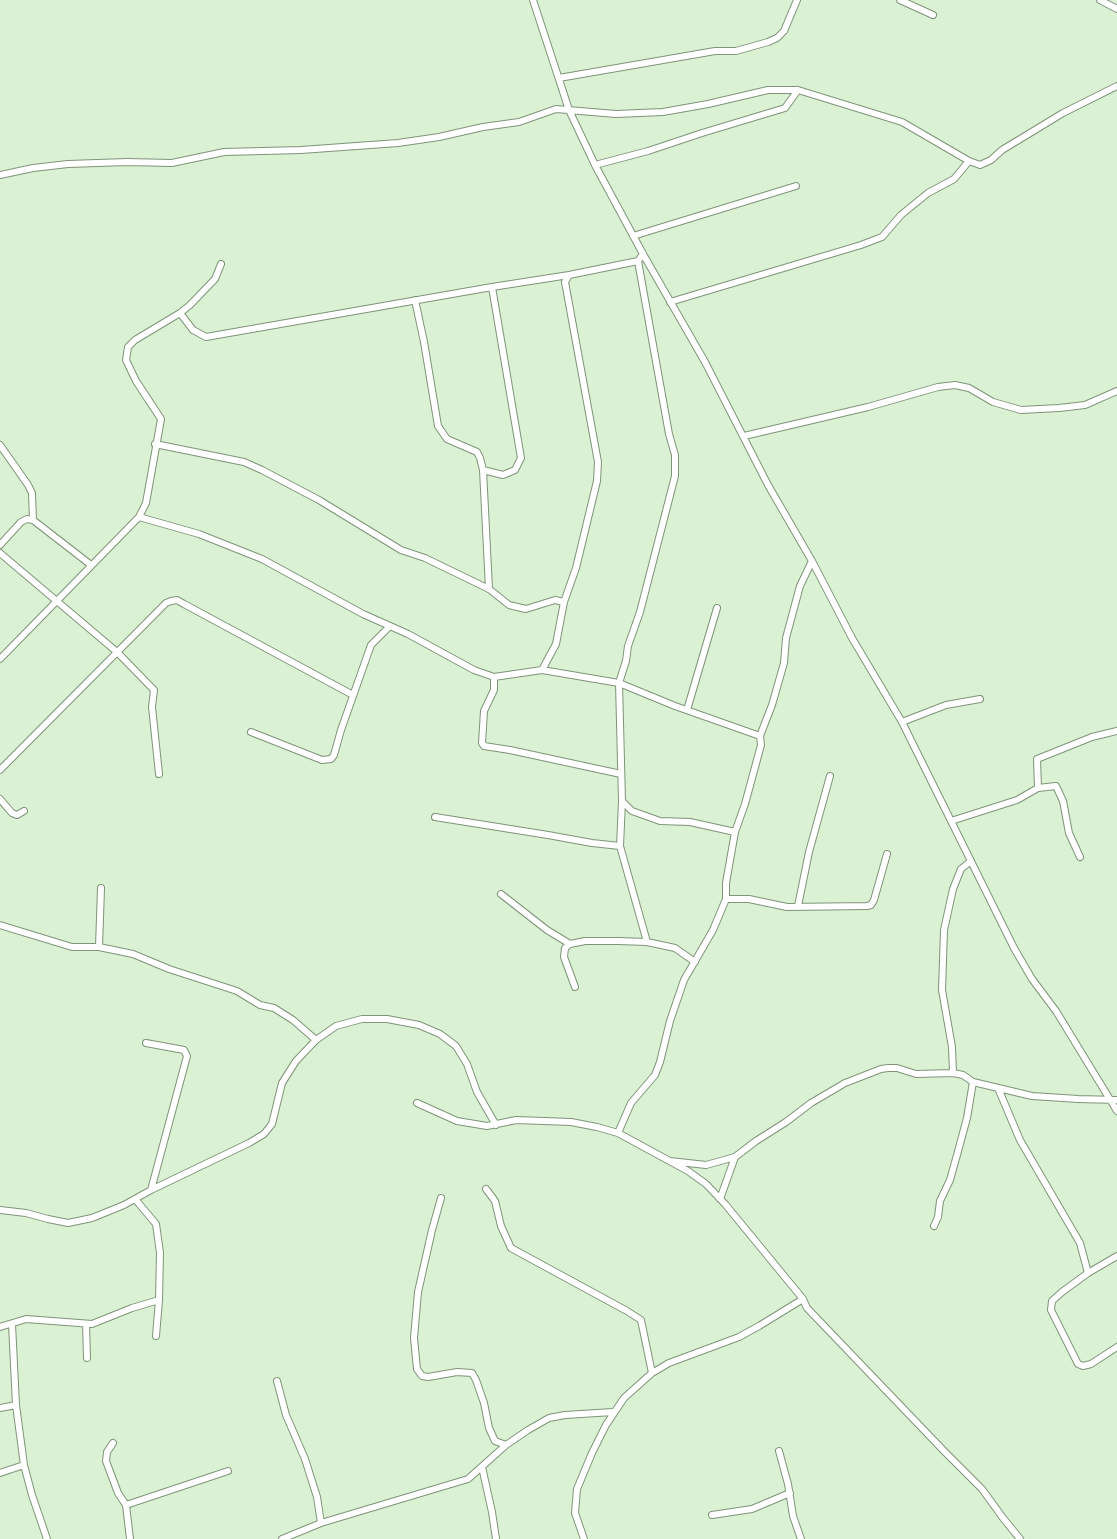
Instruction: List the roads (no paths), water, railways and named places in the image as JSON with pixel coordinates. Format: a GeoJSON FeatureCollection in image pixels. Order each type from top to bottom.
{"type":"FeatureCollection","features":[{"type":"Feature","properties":{"kind":"street"},"geometry":{"type":"LineString","coordinates":[[533,0],[569,110],[595,165],[705,362],[768,485],[812,561],[852,638],[902,722],[1014,948],[1114,1100],[1117,1111]]}},
{"type":"Feature","properties":{"kind":"street"},"geometry":{"type":"LineString","coordinates":[[559,78],[715,51],[736,51],[768,42],[777,38],[784,31],[797,0]]}},
{"type":"Feature","properties":{"kind":"street"},"geometry":{"type":"LineString","coordinates":[[900,0],[933,15]]}},
{"type":"Feature","properties":{"kind":"street"},"geometry":{"type":"LineString","coordinates":[[1100,0],[1117,9]]}},
{"type":"Feature","properties":{"kind":"street"},"geometry":{"type":"LineString","coordinates":[[0,175],[33,168],[68,164],[172,163],[224,152],[301,150],[398,143],[439,138],[483,127],[518,122],[556,109],[616,114],[663,112],[768,90],[798,90],[902,122],[969,161],[980,165],[991,160],[1002,150],[1063,113],[1117,86]]}},
{"type":"Feature","properties":{"kind":"street"},"geometry":{"type":"LineString","coordinates":[[595,165],[648,151],[702,132],[785,108],[798,90]]}},
{"type":"Feature","properties":{"kind":"street"},"geometry":{"type":"LineString","coordinates":[[670,302],[882,237],[901,215],[928,193],[954,179],[969,161]]}},
{"type":"Feature","properties":{"kind":"street"},"geometry":{"type":"LineString","coordinates":[[633,236],[796,186]]}},
{"type":"Feature","properties":{"kind":"street"},"geometry":{"type":"LineString","coordinates":[[180,313],[193,330],[206,338],[415,300],[568,275],[638,261],[643,254]]}},
{"type":"Feature","properties":{"kind":"street"},"geometry":{"type":"LineString","coordinates":[[638,261],[668,434],[675,455],[675,476],[640,612],[628,646],[626,661],[619,683],[622,801],[620,846],[647,942]]}},
{"type":"Feature","properties":{"kind":"street"},"geometry":{"type":"LineString","coordinates":[[0,659],[139,517],[146,503],[161,419],[136,381],[126,360],[126,353],[128,347],[135,340],[180,313],[215,279],[221,264]]}},
{"type":"Feature","properties":{"kind":"street"},"geometry":{"type":"LineString","coordinates":[[542,670],[556,644],[564,602],[576,568],[597,481],[598,462],[565,282],[568,275]]}},
{"type":"Feature","properties":{"kind":"street"},"geometry":{"type":"LineString","coordinates":[[483,470],[503,475],[515,470],[521,458],[492,287]]}},
{"type":"Feature","properties":{"kind":"street"},"geometry":{"type":"LineString","coordinates":[[415,300],[438,426],[448,439],[477,452],[483,470],[489,589]]}},
{"type":"Feature","properties":{"kind":"street"},"geometry":{"type":"LineString","coordinates":[[744,436],[868,407],[946,386],[955,385],[969,388],[993,402],[1021,410],[1086,405],[1117,391]]}},
{"type":"Feature","properties":{"kind":"street"},"geometry":{"type":"LineString","coordinates":[[156,444],[244,462],[262,470],[319,500],[401,550],[425,558],[489,589],[509,605],[526,609],[555,600],[564,602]]}},
{"type":"Feature","properties":{"kind":"street"},"geometry":{"type":"LineString","coordinates":[[0,445],[2,453],[28,485],[32,493],[33,520]]}},
{"type":"Feature","properties":{"kind":"street"},"geometry":{"type":"LineString","coordinates":[[139,517],[200,534],[262,559],[292,577],[389,627],[408,634],[474,670],[494,676],[542,670],[619,683],[760,736]]}},
{"type":"Feature","properties":{"kind":"street"},"geometry":{"type":"LineString","coordinates":[[0,545],[21,522],[27,519],[33,520],[91,565]]}},
{"type":"Feature","properties":{"kind":"street"},"geometry":{"type":"LineString","coordinates":[[0,554],[117,652],[154,690],[152,707],[159,774]]}},
{"type":"Feature","properties":{"kind":"street"},"geometry":{"type":"LineString","coordinates":[[618,1133],[631,1103],[656,1075],[684,980],[713,930],[726,899],[726,883],[735,832],[745,804],[761,745],[760,736],[784,663],[786,638],[800,586],[812,561]]}},
{"type":"Feature","properties":{"kind":"street"},"geometry":{"type":"LineString","coordinates":[[0,770],[166,603],[177,600],[353,696]]}},
{"type":"Feature","properties":{"kind":"street"},"geometry":{"type":"LineString","coordinates":[[687,710],[717,608]]}},
{"type":"Feature","properties":{"kind":"street"},"geometry":{"type":"LineString","coordinates":[[250,732],[322,760],[327,760],[334,755],[371,645],[389,627]]}},
{"type":"Feature","properties":{"kind":"street"},"geometry":{"type":"LineString","coordinates":[[494,676],[494,690],[484,711],[482,744],[484,746],[621,774]]}},
{"type":"Feature","properties":{"kind":"street"},"geometry":{"type":"LineString","coordinates":[[902,722],[946,705],[980,698]]}},
{"type":"Feature","properties":{"kind":"street"},"geometry":{"type":"LineString","coordinates":[[1038,788],[1037,759],[1092,737],[1117,731]]}},
{"type":"Feature","properties":{"kind":"street"},"geometry":{"type":"LineString","coordinates":[[798,906],[809,852],[830,776]]}},
{"type":"Feature","properties":{"kind":"street"},"geometry":{"type":"LineString","coordinates":[[951,821],[1017,800],[1038,788],[1056,786],[1063,801],[1069,833],[1080,857]]}},
{"type":"Feature","properties":{"kind":"street"},"geometry":{"type":"LineString","coordinates":[[0,799],[12,813],[17,815],[24,811]]}},
{"type":"Feature","properties":{"kind":"street"},"geometry":{"type":"LineString","coordinates":[[622,801],[632,811],[660,821],[690,822],[735,832]]}},
{"type":"Feature","properties":{"kind":"street"},"geometry":{"type":"LineString","coordinates":[[434,817],[620,846]]}},
{"type":"Feature","properties":{"kind":"street"},"geometry":{"type":"LineString","coordinates":[[726,899],[749,899],[787,907],[863,906],[871,904],[874,900],[887,854]]}},
{"type":"Feature","properties":{"kind":"street"},"geometry":{"type":"LineString","coordinates":[[952,1073],[952,1047],[942,990],[944,930],[953,889],[961,869],[971,861]]}},
{"type":"Feature","properties":{"kind":"street"},"geometry":{"type":"LineString","coordinates":[[99,947],[100,888]]}},
{"type":"Feature","properties":{"kind":"street"},"geometry":{"type":"LineString","coordinates":[[501,894],[547,930],[570,944],[610,941],[647,942],[675,948],[694,962]]}},
{"type":"Feature","properties":{"kind":"street"},"geometry":{"type":"LineString","coordinates":[[0,925],[72,947],[99,947],[133,954],[169,969],[237,991],[260,1005],[274,1008],[293,1020],[316,1040]]}},
{"type":"Feature","properties":{"kind":"street"},"geometry":{"type":"LineString","coordinates":[[570,944],[566,948],[564,956],[575,986]]}},
{"type":"Feature","properties":{"kind":"street"},"geometry":{"type":"LineString","coordinates":[[0,1210],[26,1212],[68,1223],[92,1218],[218,1159],[264,1134],[272,1124],[282,1083],[296,1060],[316,1040],[336,1026],[362,1019],[387,1019],[419,1025],[440,1034],[456,1046],[467,1064],[476,1092],[496,1125]]}},
{"type":"Feature","properties":{"kind":"street"},"geometry":{"type":"LineString","coordinates":[[146,1043],[184,1050],[187,1056],[150,1190]]}},
{"type":"Feature","properties":{"kind":"street"},"geometry":{"type":"LineString","coordinates":[[668,1161],[706,1164],[735,1157],[810,1103],[845,1084],[881,1069],[896,1068],[916,1074],[952,1073],[963,1075],[973,1082],[1032,1096],[1114,1100]]}},
{"type":"Feature","properties":{"kind":"street"},"geometry":{"type":"LineString","coordinates":[[934,1226],[938,1218],[940,1201],[950,1180],[957,1155],[967,1118],[973,1082]]}},
{"type":"Feature","properties":{"kind":"street"},"geometry":{"type":"LineString","coordinates":[[998,1088],[1020,1140],[1080,1243],[1088,1273]]}},
{"type":"Feature","properties":{"kind":"street"},"geometry":{"type":"LineString","coordinates":[[417,1103],[457,1121],[487,1126],[516,1120],[571,1122],[598,1127],[618,1133],[688,1171],[706,1184],[803,1299],[807,1308],[982,1489],[1020,1539]]}},
{"type":"Feature","properties":{"kind":"street"},"geometry":{"type":"LineString","coordinates":[[720,1199],[735,1157]]}},
{"type":"Feature","properties":{"kind":"street"},"geometry":{"type":"LineString","coordinates":[[486,1189],[495,1201],[501,1226],[511,1248],[641,1320],[652,1373]]}},
{"type":"Feature","properties":{"kind":"street"},"geometry":{"type":"LineString","coordinates":[[441,1198],[418,1292],[414,1331],[417,1369],[422,1376],[428,1377],[457,1372],[472,1373],[484,1403],[488,1428],[494,1441],[506,1445]]}},
{"type":"Feature","properties":{"kind":"street"},"geometry":{"type":"LineString","coordinates":[[135,1199],[156,1224],[160,1253],[156,1336]]}},
{"type":"Feature","properties":{"kind":"street"},"geometry":{"type":"LineString","coordinates":[[1117,1256],[1088,1273],[1052,1301],[1051,1310],[1078,1364],[1083,1366],[1091,1364],[1117,1347]]}},
{"type":"Feature","properties":{"kind":"street"},"geometry":{"type":"LineString","coordinates":[[584,1539],[575,1513],[577,1489],[592,1453],[613,1412],[624,1398],[652,1373],[669,1363],[739,1337],[803,1299]]}},
{"type":"Feature","properties":{"kind":"street"},"geometry":{"type":"LineString","coordinates":[[0,1327],[26,1319],[92,1324],[132,1308],[159,1300]]}},
{"type":"Feature","properties":{"kind":"street"},"geometry":{"type":"LineString","coordinates":[[12,1324],[16,1405],[24,1465],[47,1539]]}},
{"type":"Feature","properties":{"kind":"street"},"geometry":{"type":"LineString","coordinates":[[86,1324],[87,1358]]}},
{"type":"Feature","properties":{"kind":"street"},"geometry":{"type":"LineString","coordinates":[[277,1381],[286,1415],[305,1459],[317,1497],[321,1523]]}},
{"type":"Feature","properties":{"kind":"street"},"geometry":{"type":"LineString","coordinates":[[0,1408],[16,1405]]}},
{"type":"Feature","properties":{"kind":"street"},"geometry":{"type":"LineString","coordinates":[[282,1539],[321,1523],[468,1479],[506,1445],[549,1418],[613,1412]]}},
{"type":"Feature","properties":{"kind":"street"},"geometry":{"type":"LineString","coordinates":[[113,1443],[107,1452],[106,1461],[118,1492],[126,1506],[130,1539]]}},
{"type":"Feature","properties":{"kind":"street"},"geometry":{"type":"LineString","coordinates":[[779,1451],[790,1492],[793,1516],[801,1539]]}},
{"type":"Feature","properties":{"kind":"street"},"geometry":{"type":"LineString","coordinates":[[0,1473],[24,1465]]}},
{"type":"Feature","properties":{"kind":"street"},"geometry":{"type":"LineString","coordinates":[[482,1467],[496,1539]]}},
{"type":"Feature","properties":{"kind":"street"},"geometry":{"type":"LineString","coordinates":[[126,1506],[228,1471]]}},
{"type":"Feature","properties":{"kind":"street"},"geometry":{"type":"LineString","coordinates":[[712,1515],[752,1509],[790,1492]]}}]}
